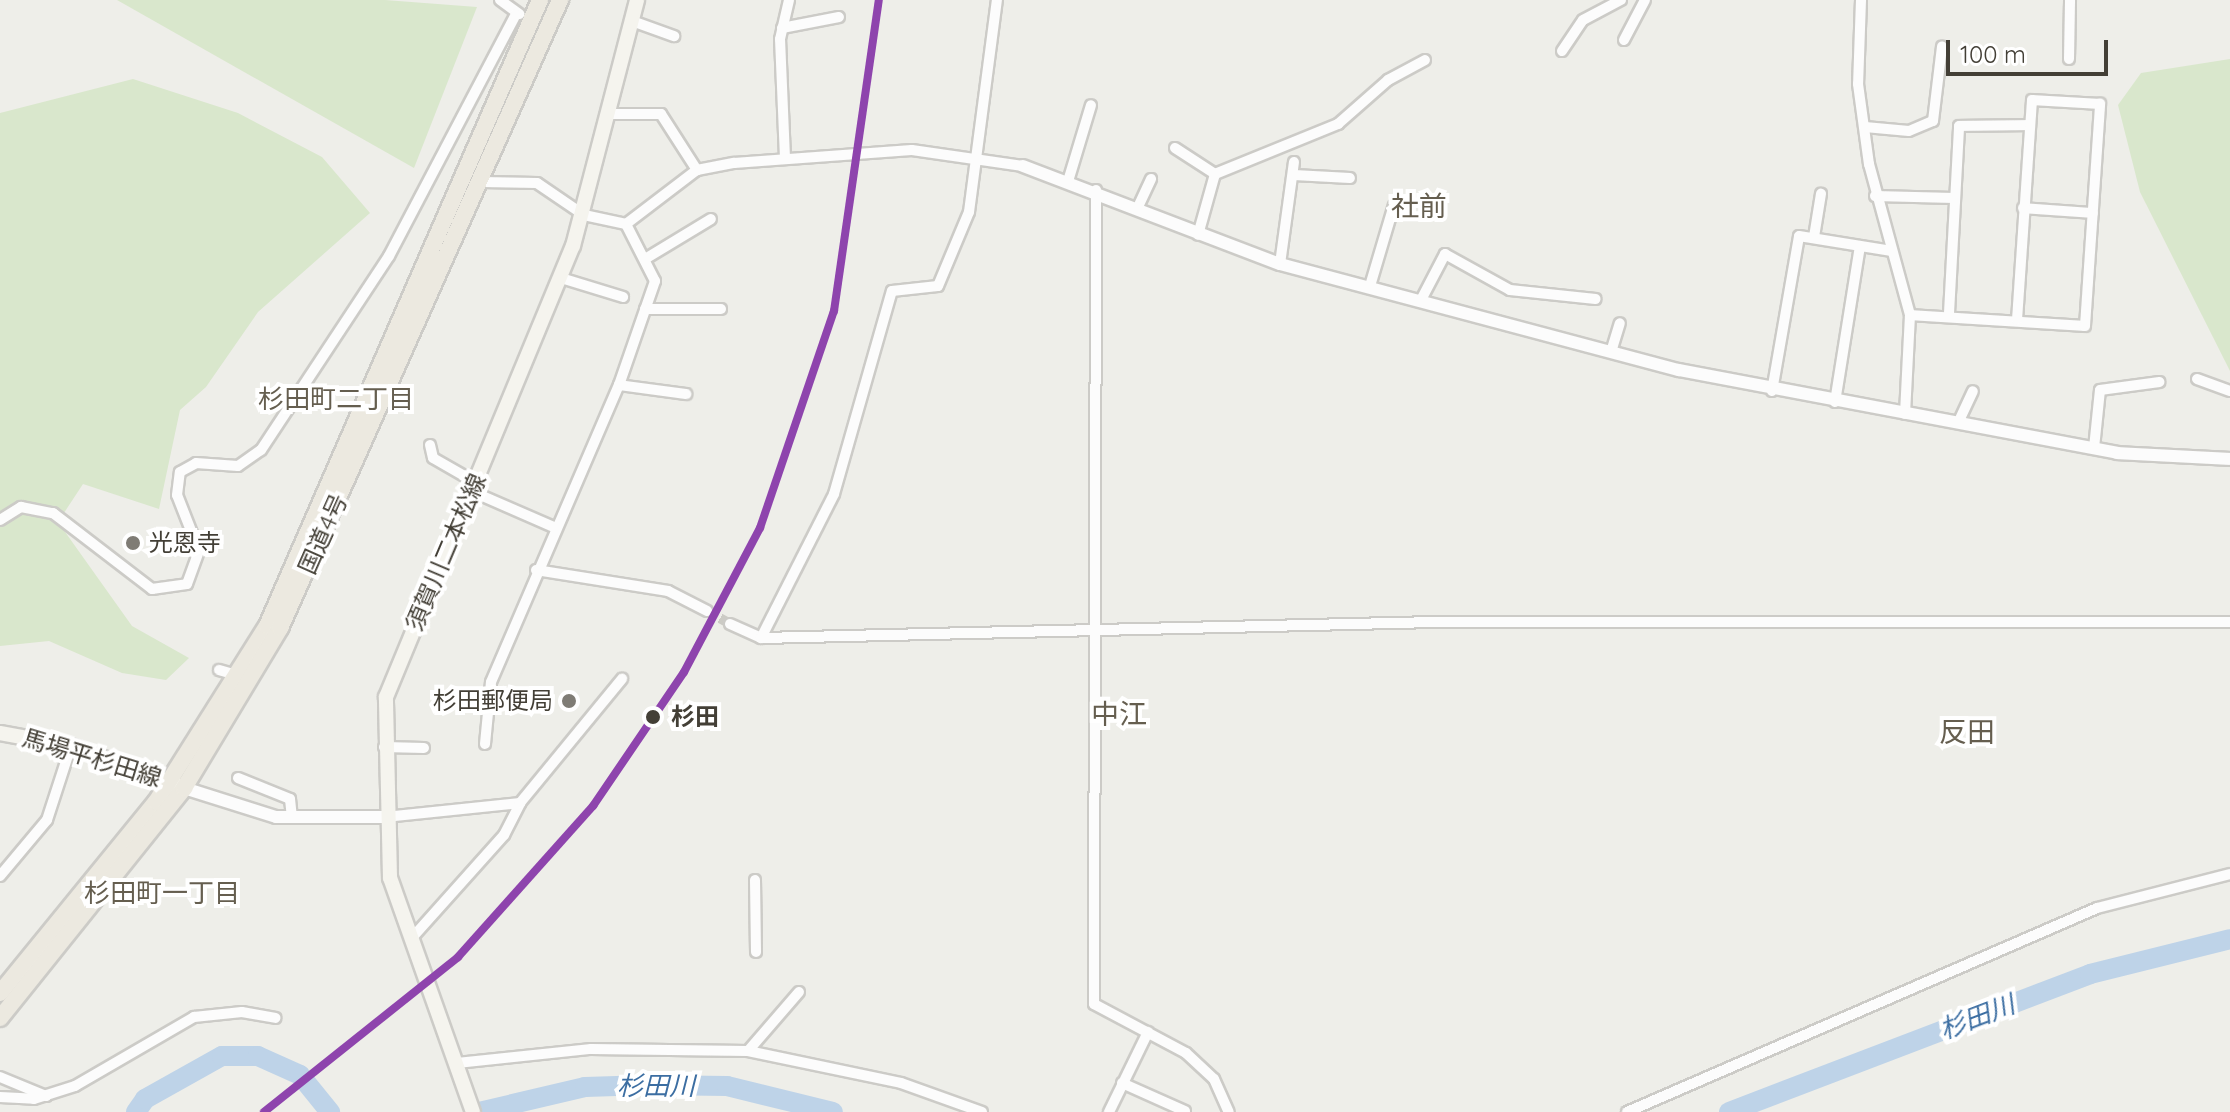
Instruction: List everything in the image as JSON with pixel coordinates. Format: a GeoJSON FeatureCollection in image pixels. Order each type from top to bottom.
{"type":"FeatureCollection","features":[{"type":"Feature","properties":{"kind":"highway","name":"国道4号"},"geometry":{"type":"LineString","coordinates":[[0,1018],[177,785],[286,615],[482,182],[560,0]]}},
{"type":"Feature","properties":{"kind":"highway","name":"国道4号"},"geometry":{"type":"LineString","coordinates":[[0,993],[177,785],[267,626],[537,8]]}},
{"type":"Feature","properties":{"kind":"main road","name":"須賀川二本松線"},"geometry":{"type":"LineString","coordinates":[[473,1112],[390,878],[384,747],[393,677],[561,278],[584,215],[637,0]]}},
{"type":"Feature","properties":{"kind":"main road","name":"馬場平杉田線"},"geometry":{"type":"LineString","coordinates":[[0,733],[71,746],[177,785]]}},
{"type":"Feature","properties":{"kind":"street"},"geometry":{"type":"LineString","coordinates":[[500,0],[516,14]]}},
{"type":"Feature","properties":{"kind":"street"},"geometry":{"type":"LineString","coordinates":[[785,158],[782,28],[789,0]]}},
{"type":"Feature","properties":{"kind":"street"},"geometry":{"type":"LineString","coordinates":[[761,638],[834,494],[892,291],[938,286],[969,212],[973,158],[997,0]]}},
{"type":"Feature","properties":{"kind":"street"},"geometry":{"type":"LineString","coordinates":[[1562,51],[1583,20],[1621,0]]}},
{"type":"Feature","properties":{"kind":"street"},"geometry":{"type":"LineString","coordinates":[[1624,40],[1645,0]]}},
{"type":"Feature","properties":{"kind":"street"},"geometry":{"type":"LineString","coordinates":[[1861,0],[1865,127],[1875,196],[1910,315],[1905,414]]}},
{"type":"Feature","properties":{"kind":"street"},"geometry":{"type":"LineString","coordinates":[[2069,59],[2070,0]]}},
{"type":"Feature","properties":{"kind":"street"},"geometry":{"type":"LineString","coordinates":[[0,520],[21,507],[53,513],[152,589],[187,584],[199,551],[177,495],[180,472],[196,463],[238,466],[261,450],[389,256],[516,14],[537,8]]}},
{"type":"Feature","properties":{"kind":"street"},"geometry":{"type":"LineString","coordinates":[[782,28],[839,17]]}},
{"type":"Feature","properties":{"kind":"street"},"geometry":{"type":"LineString","coordinates":[[632,21],[674,36]]}},
{"type":"Feature","properties":{"kind":"street"},"geometry":{"type":"LineString","coordinates":[[1865,127],[1921,130],[1933,121],[1942,47]]}},
{"type":"Feature","properties":{"kind":"street"},"geometry":{"type":"LineString","coordinates":[[1215,174],[1338,124],[1388,80],[1425,60]]}},
{"type":"Feature","properties":{"kind":"street"},"geometry":{"type":"LineString","coordinates":[[1910,315],[1949,313],[2085,326],[2100,104],[2032,100],[2017,319]]}},
{"type":"Feature","properties":{"kind":"street"},"geometry":{"type":"LineString","coordinates":[[1069,178],[1091,105]]}},
{"type":"Feature","properties":{"kind":"street"},"geometry":{"type":"LineString","coordinates":[[609,114],[661,114],[697,170]]}},
{"type":"Feature","properties":{"kind":"street"},"geometry":{"type":"LineString","coordinates":[[1949,313],[1959,126],[2029,125]]}},
{"type":"Feature","properties":{"kind":"street"},"geometry":{"type":"LineString","coordinates":[[1175,148],[1215,174]]}},
{"type":"Feature","properties":{"kind":"street"},"geometry":{"type":"LineString","coordinates":[[482,182],[537,183],[584,215],[626,224],[697,170],[785,158],[912,150],[973,158],[1069,178],[1138,207],[1166,212],[1198,235],[1280,264],[1611,352],[1772,391],[2171,460],[2230,459]]}},
{"type":"Feature","properties":{"kind":"street"},"geometry":{"type":"LineString","coordinates":[[1280,264],[1294,162]]}},
{"type":"Feature","properties":{"kind":"street"},"geometry":{"type":"LineString","coordinates":[[1198,235],[1215,174]]}},
{"type":"Feature","properties":{"kind":"street"},"geometry":{"type":"LineString","coordinates":[[1294,175],[1350,178]]}},
{"type":"Feature","properties":{"kind":"street"},"geometry":{"type":"LineString","coordinates":[[1138,207],[1151,179]]}},
{"type":"Feature","properties":{"kind":"street"},"geometry":{"type":"LineString","coordinates":[[1096,188],[1094,1004],[1148,1032],[1214,1079],[1229,1112]]}},
{"type":"Feature","properties":{"kind":"street"},"geometry":{"type":"LineString","coordinates":[[1814,237],[1821,194]]}},
{"type":"Feature","properties":{"kind":"street"},"geometry":{"type":"LineString","coordinates":[[1875,196],[1954,198]]}},
{"type":"Feature","properties":{"kind":"street"},"geometry":{"type":"LineString","coordinates":[[1370,286],[1394,205]]}},
{"type":"Feature","properties":{"kind":"street"},"geometry":{"type":"LineString","coordinates":[[2023,208],[2093,213]]}},
{"type":"Feature","properties":{"kind":"street"},"geometry":{"type":"LineString","coordinates":[[645,259],[711,219]]}},
{"type":"Feature","properties":{"kind":"street"},"geometry":{"type":"LineString","coordinates":[[485,744],[491,682],[536,570],[619,385],[655,281],[626,224]]}},
{"type":"Feature","properties":{"kind":"street"},"geometry":{"type":"LineString","coordinates":[[1772,391],[1799,236],[1892,251]]}},
{"type":"Feature","properties":{"kind":"street"},"geometry":{"type":"LineString","coordinates":[[1835,402],[1860,246]]}},
{"type":"Feature","properties":{"kind":"street"},"geometry":{"type":"LineString","coordinates":[[1421,300],[1445,254],[1510,290],[1596,299]]}},
{"type":"Feature","properties":{"kind":"street"},"geometry":{"type":"LineString","coordinates":[[561,278],[623,297]]}},
{"type":"Feature","properties":{"kind":"street"},"geometry":{"type":"LineString","coordinates":[[645,309],[721,309]]}},
{"type":"Feature","properties":{"kind":"street"},"geometry":{"type":"LineString","coordinates":[[1611,352],[1620,323]]}},
{"type":"Feature","properties":{"kind":"street"},"geometry":{"type":"LineString","coordinates":[[2197,379],[2230,391]]}},
{"type":"Feature","properties":{"kind":"street"},"geometry":{"type":"LineString","coordinates":[[2094,448],[2100,390],[2159,382]]}},
{"type":"Feature","properties":{"kind":"street"},"geometry":{"type":"LineString","coordinates":[[619,385],[686,394]]}},
{"type":"Feature","properties":{"kind":"street"},"geometry":{"type":"LineString","coordinates":[[1958,423],[1973,391]]}},
{"type":"Feature","properties":{"kind":"street"},"geometry":{"type":"LineString","coordinates":[[430,445],[433,458],[473,486],[556,528]]}},
{"type":"Feature","properties":{"kind":"street"},"geometry":{"type":"LineString","coordinates":[[536,570],[668,591],[707,611]]}},
{"type":"Feature","properties":{"kind":"street"},"geometry":{"type":"LineString","coordinates":[[730,624],[761,638],[1434,622],[2230,622]]}},
{"type":"Feature","properties":{"kind":"street"},"geometry":{"type":"LineString","coordinates":[[219,670],[237,675]]}},
{"type":"Feature","properties":{"kind":"street"},"geometry":{"type":"LineString","coordinates":[[411,939],[504,835],[520,803],[622,679]]}},
{"type":"Feature","properties":{"kind":"street"},"geometry":{"type":"LineString","coordinates":[[0,876],[47,820],[71,746]]}},
{"type":"Feature","properties":{"kind":"street"},"geometry":{"type":"LineString","coordinates":[[384,747],[424,748]]}},
{"type":"Feature","properties":{"kind":"street"},"geometry":{"type":"LineString","coordinates":[[238,778],[290,799],[292,818]]}},
{"type":"Feature","properties":{"kind":"street"},"geometry":{"type":"LineString","coordinates":[[177,785],[249,812],[292,818],[385,817],[520,803]]}},
{"type":"Feature","properties":{"kind":"street"},"geometry":{"type":"LineString","coordinates":[[1627,1112],[2097,908],[2230,874]]}},
{"type":"Feature","properties":{"kind":"street"},"geometry":{"type":"LineString","coordinates":[[755,880],[756,952]]}},
{"type":"Feature","properties":{"kind":"street"},"geometry":{"type":"LineString","coordinates":[[748,1051],[799,992]]}},
{"type":"Feature","properties":{"kind":"street"},"geometry":{"type":"LineString","coordinates":[[0,1097],[48,1097],[194,1017],[242,1012],[275,1018]]}},
{"type":"Feature","properties":{"kind":"street"},"geometry":{"type":"LineString","coordinates":[[1109,1112],[1148,1032]]}},
{"type":"Feature","properties":{"kind":"street"},"geometry":{"type":"LineString","coordinates":[[458,1066],[591,1049],[748,1051],[901,1083],[982,1112]]}},
{"type":"Feature","properties":{"kind":"street"},"geometry":{"type":"LineString","coordinates":[[0,1077],[48,1097]]}},
{"type":"Feature","properties":{"kind":"street"},"geometry":{"type":"LineString","coordinates":[[1122,1083],[1185,1111]]}},
{"type":"Feature","properties":{"kind":"green space"},"geometry":{"type":"Polygon","coordinates":[[[117,0],[385,0],[477,7],[414,168],[117,0]]]}},
{"type":"Feature","properties":{"kind":"green space"},"geometry":{"type":"Polygon","coordinates":[[[2230,59],[2230,371],[2140,192],[2118,105],[2141,73],[2230,59]]]}},
{"type":"Feature","properties":{"kind":"green space"},"geometry":{"type":"Polygon","coordinates":[[[133,79],[238,113],[322,157],[370,213],[258,312],[206,387],[180,410],[159,509],[83,484],[58,522],[132,626],[189,658],[166,680],[122,673],[49,641],[0,646],[0,113],[133,79]]]}},
{"type":"Feature","properties":{"kind":"waterway","name":"杉田川"},"geometry":{"type":"LineString","coordinates":[[1729,1112],[2090,974],[2230,939]]}},
{"type":"Feature","properties":{"kind":"waterway","name":"杉田川"},"geometry":{"type":"LineString","coordinates":[[136,1112],[145,1099],[222,1056],[258,1056],[300,1075],[330,1112]]}},
{"type":"Feature","properties":{"kind":"waterway","name":"杉田川"},"geometry":{"type":"LineString","coordinates":[[479,1112],[585,1087],[648,1085],[727,1086],[833,1112]]}},
{"type":"Feature","properties":{"kind":"tunnel"},"geometry":{"type":"LineString","coordinates":[[707,611],[730,624]]}},
{"type":"Feature","properties":{"kind":"transit line"},"geometry":{"type":"LineString","coordinates":[[264,1112],[458,957],[593,806],[684,672],[760,528],[834,311],[879,0]]}},
{"type":"Feature","properties":{"kind":"place","name":"光恩寺"},"geometry":{"type":"Point","coordinates":[133,543]}},
{"type":"Feature","properties":{"kind":"place","name":"杉田郵便局"},"geometry":{"type":"Point","coordinates":[569,701]}},
{"type":"Feature","properties":{"kind":"place","name":"杉田"},"geometry":{"type":"Point","coordinates":[653,717]}},
{"type":"Feature","properties":{"kind":"district","name":"社前"},"geometry":{"type":"Point","coordinates":[1419,206]}},
{"type":"Feature","properties":{"kind":"district","name":"杉田町二丁目"},"geometry":{"type":"Point","coordinates":[336,399]}},
{"type":"Feature","properties":{"kind":"district","name":"中江"},"geometry":{"type":"Point","coordinates":[1119,714]}},
{"type":"Feature","properties":{"kind":"district","name":"反田"},"geometry":{"type":"Point","coordinates":[1967,732]}},
{"type":"Feature","properties":{"kind":"district","name":"杉田町一丁目"},"geometry":{"type":"Point","coordinates":[162,893]}}]}
